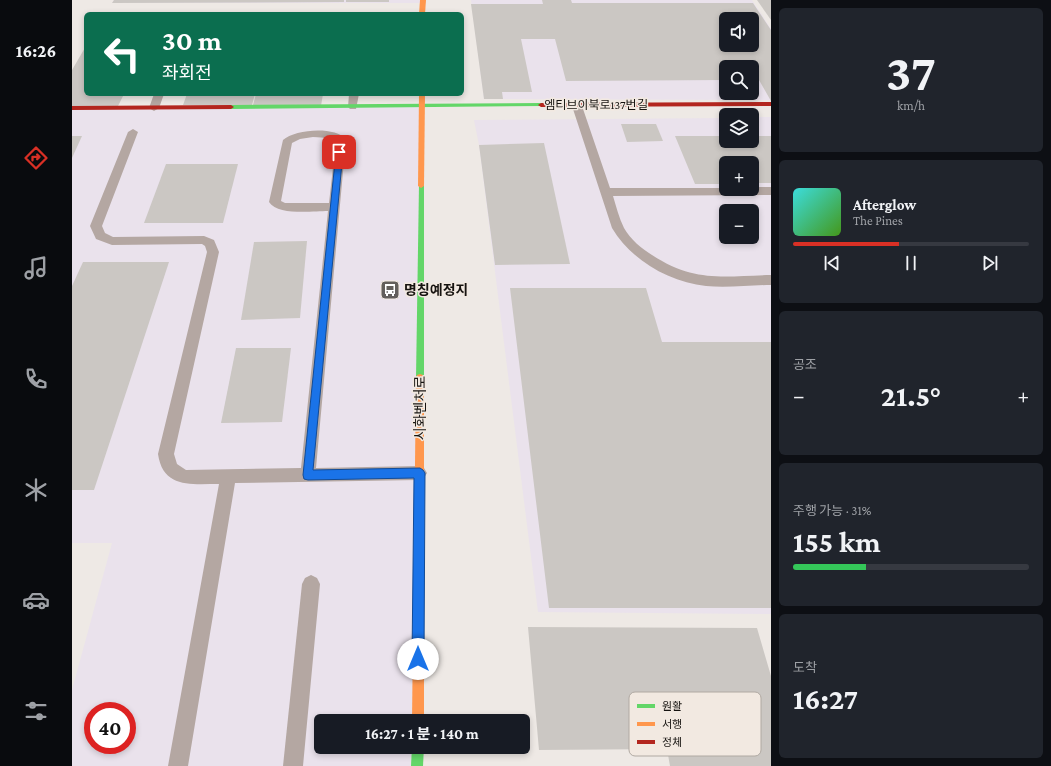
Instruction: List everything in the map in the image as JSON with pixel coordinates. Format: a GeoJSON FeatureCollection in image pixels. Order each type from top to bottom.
{"type":"FeatureCollection","features":[{"type":"Feature","properties":{"kind":"street"},"geometry":{"type":"LineString","coordinates":[[422,12],[423,0]]}},
{"type":"Feature","properties":{"kind":"street","name":"시화벤처로"},"geometry":{"type":"LineString","coordinates":[[418,714],[422,96]]}},
{"type":"Feature","properties":{"kind":"street","name":"엠티브이북로137번길"},"geometry":{"type":"LineString","coordinates":[[72,108],[771,104]]}},
{"type":"Feature","properties":{"kind":"street"},"geometry":{"type":"LineString","coordinates":[[417,766],[418,754]]}},
{"type":"Feature","properties":{"kind":"lane"},"geometry":{"type":"LineString","coordinates":[[154,108],[158,96]]}},
{"type":"Feature","properties":{"kind":"lane"},"geometry":{"type":"LineString","coordinates":[[353,107],[354,96]]}},
{"type":"Feature","properties":{"kind":"lane"},"geometry":{"type":"LineString","coordinates":[[577,106],[622,235],[637,251],[662,266],[685,276],[705,280],[771,280]]}},
{"type":"Feature","properties":{"kind":"lane"},"geometry":{"type":"LineString","coordinates":[[133,132],[96,226],[97,232],[100,236],[112,242],[204,240],[210,243],[213,252],[166,454],[166,462],[171,470],[177,475],[186,477],[420,473]]}},
{"type":"Feature","properties":{"kind":"lane"},"geometry":{"type":"LineString","coordinates":[[308,475],[341,139],[332,134],[299,135],[289,138],[275,202],[283,208],[334,208]]}},
{"type":"Feature","properties":{"kind":"lane"},"geometry":{"type":"LineString","coordinates":[[606,192],[771,191]]}},
{"type":"Feature","properties":{"kind":"lane"},"geometry":{"type":"LineString","coordinates":[[178,766],[228,476]]}},
{"type":"Feature","properties":{"kind":"lane"},"geometry":{"type":"LineString","coordinates":[[293,766],[311,584]]}},
{"type":"Feature","properties":{"kind":"shaded area"},"geometry":{"type":"Polygon","coordinates":[[[114,0],[423,0],[423,3],[112,3],[114,0]]]}},
{"type":"Feature","properties":{"kind":"shaded area"},"geometry":{"type":"Polygon","coordinates":[[[471,0],[752,0],[771,29],[771,100],[759,100],[759,60],[719,60],[719,100],[484,99],[471,0]]]}},
{"type":"Feature","properties":{"kind":"shaded area"},"geometry":{"type":"Polygon","coordinates":[[[422,106],[418,714],[314,714],[314,754],[418,754],[417,766],[72,766],[72,690],[112,543],[72,543],[72,108],[422,106]]]}},
{"type":"Feature","properties":{"kind":"shaded area"},"geometry":{"type":"Polygon","coordinates":[[[759,117],[771,117],[771,614],[538,612],[479,145],[474,120],[719,118],[719,148],[759,148],[759,117]]]}},
{"type":"Feature","properties":{"kind":"building"},"geometry":{"type":"Polygon","coordinates":[[[114,0],[344,0],[344,2],[112,3],[114,0]]]}},
{"type":"Feature","properties":{"kind":"building"},"geometry":{"type":"Polygon","coordinates":[[[346,0],[389,0],[389,2],[346,2],[346,0]]]}},
{"type":"Feature","properties":{"kind":"building"},"geometry":{"type":"Polygon","coordinates":[[[542,0],[571,0],[572,3],[753,3],[759,12],[771,30],[771,101],[759,80],[759,60],[719,60],[719,80],[566,81],[555,39],[521,39],[532,92],[502,92],[503,99],[484,99],[471,4],[543,4],[542,0]]]}},
{"type":"Feature","properties":{"kind":"building"},"geometry":{"type":"Polygon","coordinates":[[[757,0],[771,0],[771,20],[757,0]]]}},
{"type":"Feature","properties":{"kind":"building"},"geometry":{"type":"Polygon","coordinates":[[[84,49],[84,96],[123,96],[118,106],[72,106],[72,70],[84,49]]]}},
{"type":"Feature","properties":{"kind":"building"},"geometry":{"type":"Polygon","coordinates":[[[186,96],[254,96],[252,105],[183,105],[186,96]]]}},
{"type":"Feature","properties":{"kind":"building"},"geometry":{"type":"Polygon","coordinates":[[[255,96],[323,96],[321,106],[253,105],[255,96]]]}},
{"type":"Feature","properties":{"kind":"building"},"geometry":{"type":"Polygon","coordinates":[[[621,124],[656,124],[663,141],[627,142],[621,124]]]}},
{"type":"Feature","properties":{"kind":"building"},"geometry":{"type":"Polygon","coordinates":[[[72,136],[82,136],[72,158],[72,136]]]}},
{"type":"Feature","properties":{"kind":"building"},"geometry":{"type":"Polygon","coordinates":[[[675,136],[719,136],[719,148],[759,148],[759,136],[771,136],[771,183],[759,183],[759,156],[719,156],[719,184],[695,184],[675,136]]]}},
{"type":"Feature","properties":{"kind":"building"},"geometry":{"type":"Polygon","coordinates":[[[544,143],[570,264],[495,265],[479,145],[544,143]]]}},
{"type":"Feature","properties":{"kind":"building"},"geometry":{"type":"Polygon","coordinates":[[[166,164],[238,164],[223,223],[144,223],[166,164]]]}},
{"type":"Feature","properties":{"kind":"building"},"geometry":{"type":"Polygon","coordinates":[[[307,241],[300,318],[241,320],[254,242],[307,241]]]}},
{"type":"Feature","properties":{"kind":"building"},"geometry":{"type":"Polygon","coordinates":[[[83,262],[169,262],[94,490],[72,490],[72,286],[83,262]]]}},
{"type":"Feature","properties":{"kind":"building"},"geometry":{"type":"Polygon","coordinates":[[[510,288],[646,288],[662,342],[771,342],[771,608],[549,608],[510,288]]]}},
{"type":"Feature","properties":{"kind":"building"},"geometry":{"type":"Polygon","coordinates":[[[236,348],[291,348],[282,422],[221,423],[236,348]]]}},
{"type":"Feature","properties":{"kind":"building"},"geometry":{"type":"Polygon","coordinates":[[[528,627],[757,628],[771,676],[771,766],[670,766],[668,756],[761,756],[761,692],[629,692],[629,749],[539,750],[528,627]]]}},
{"type":"Feature","properties":{"kind":"traffic: fast"},"geometry":{"type":"LineString","coordinates":[[231,107],[541,105]]}},
{"type":"Feature","properties":{"kind":"traffic: fast"},"geometry":{"type":"LineString","coordinates":[[420,378],[421,186]]}},
{"type":"Feature","properties":{"kind":"traffic: fast"},"geometry":{"type":"LineString","coordinates":[[417,766],[418,754]]}},
{"type":"Feature","properties":{"kind":"traffic: slow"},"geometry":{"type":"LineString","coordinates":[[422,12],[423,0]]}},
{"type":"Feature","properties":{"kind":"traffic: slow"},"geometry":{"type":"LineString","coordinates":[[421,186],[422,96]]}},
{"type":"Feature","properties":{"kind":"traffic: slow"},"geometry":{"type":"LineString","coordinates":[[418,714],[420,378]]}},
{"type":"Feature","properties":{"kind":"traffic: jam"},"geometry":{"type":"LineString","coordinates":[[541,105],[771,104]]}},
{"type":"Feature","properties":{"kind":"traffic: jam"},"geometry":{"type":"LineString","coordinates":[[72,108],[231,107]]}},
{"type":"Feature","properties":{"kind":"place","name":"명칭예정지"},"geometry":{"type":"Point","coordinates":[390,290]}},
{"type":"Feature","properties":{"kind":"route"},"geometry":{"type":"LineString","coordinates":[[339,152],[308,475],[420,473],[418,659]]}}]}
